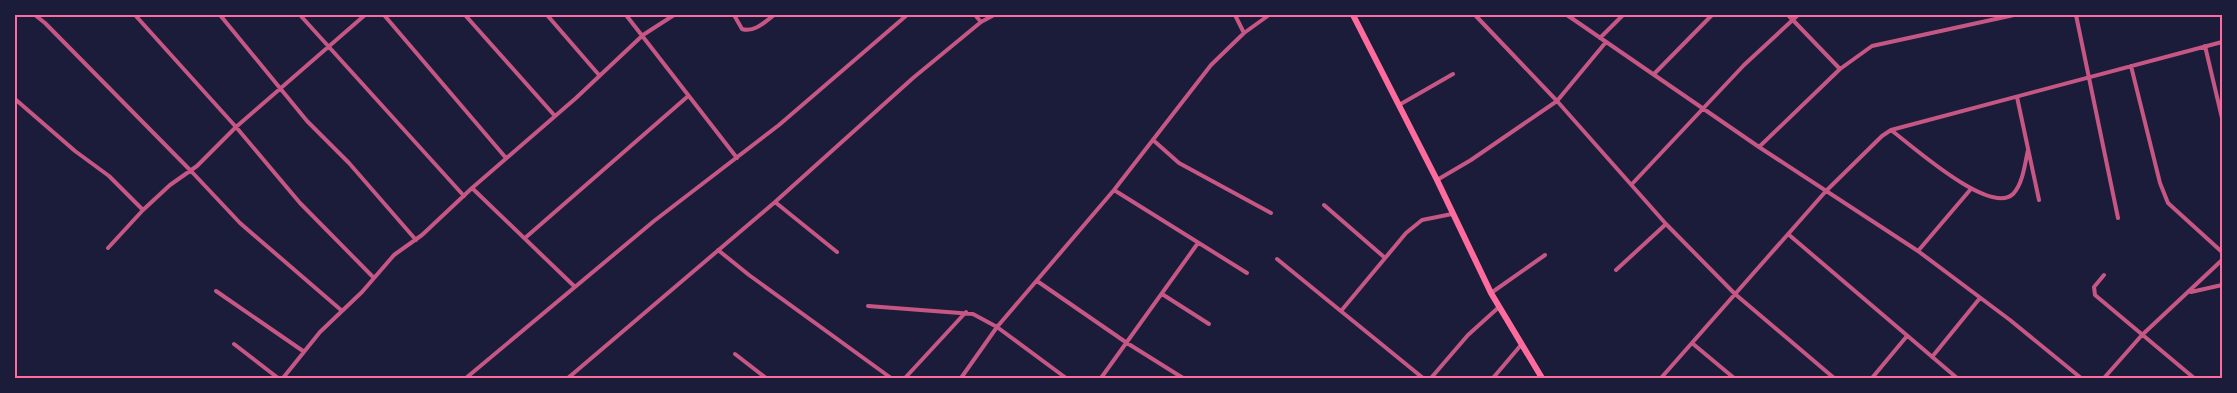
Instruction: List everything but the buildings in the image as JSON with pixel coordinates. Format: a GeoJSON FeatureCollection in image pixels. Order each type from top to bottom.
{"type":"FeatureCollection","features":[{"type":"Feature","properties":{"kind":"highway"},"geometry":{"type":"LineString","coordinates":[[1353,15],[1437,180],[1491,293],[1542,378]]}},
{"type":"Feature","properties":{"kind":"street"},"geometry":{"type":"LineString","coordinates":[[35,15],[258,240],[341,310]]}},
{"type":"Feature","properties":{"kind":"street"},"geometry":{"type":"LineString","coordinates":[[135,15],[236,127],[300,203],[374,278]]}},
{"type":"Feature","properties":{"kind":"street"},"geometry":{"type":"LineString","coordinates":[[220,15],[307,121],[349,163],[416,240]]}},
{"type":"Feature","properties":{"kind":"street"},"geometry":{"type":"LineString","coordinates":[[300,15],[464,196]]}},
{"type":"Feature","properties":{"kind":"street"},"geometry":{"type":"LineString","coordinates":[[108,248],[143,210],[170,185],[191,171],[236,127],[365,15]]}},
{"type":"Feature","properties":{"kind":"street"},"geometry":{"type":"LineString","coordinates":[[384,15],[506,158]]}},
{"type":"Feature","properties":{"kind":"street"},"geometry":{"type":"LineString","coordinates":[[465,15],[555,116]]}},
{"type":"Feature","properties":{"kind":"street"},"geometry":{"type":"LineString","coordinates":[[547,15],[599,75]]}},
{"type":"Feature","properties":{"kind":"street"},"geometry":{"type":"LineString","coordinates":[[626,15],[643,35],[687,97],[737,158]]}},
{"type":"Feature","properties":{"kind":"street"},"geometry":{"type":"LineString","coordinates":[[283,378],[303,352],[394,255],[416,240],[643,35],[674,15]]}},
{"type":"Feature","properties":{"kind":"street"},"geometry":{"type":"LineString","coordinates":[[734,15],[742,29],[747,31],[753,30],[774,15]]}},
{"type":"Feature","properties":{"kind":"street"},"geometry":{"type":"LineString","coordinates":[[466,378],[654,221],[779,125],[907,15]]}},
{"type":"Feature","properties":{"kind":"street"},"geometry":{"type":"LineString","coordinates":[[975,15],[980,22]]}},
{"type":"Feature","properties":{"kind":"street"},"geometry":{"type":"LineString","coordinates":[[568,378],[775,202],[913,78],[980,22],[994,15]]}},
{"type":"Feature","properties":{"kind":"street"},"geometry":{"type":"LineString","coordinates":[[1235,15],[1244,33]]}},
{"type":"Feature","properties":{"kind":"street"},"geometry":{"type":"LineString","coordinates":[[963,377],[997,327],[1114,190],[1211,65],[1244,33],[1268,15]]}},
{"type":"Feature","properties":{"kind":"street"},"geometry":{"type":"LineString","coordinates":[[1475,15],[1557,101],[1666,224],[1735,294],[1834,378]]}},
{"type":"Feature","properties":{"kind":"street"},"geometry":{"type":"LineString","coordinates":[[1567,15],[1759,147],[1918,251],[2081,378]]}},
{"type":"Feature","properties":{"kind":"street"},"geometry":{"type":"LineString","coordinates":[[1600,38],[1623,15]]}},
{"type":"Feature","properties":{"kind":"street"},"geometry":{"type":"LineString","coordinates":[[1654,74],[1712,15]]}},
{"type":"Feature","properties":{"kind":"street"},"geometry":{"type":"LineString","coordinates":[[1788,15],[1840,69]]}},
{"type":"Feature","properties":{"kind":"street"},"geometry":{"type":"LineString","coordinates":[[1632,184],[1744,65],[1798,15]]}},
{"type":"Feature","properties":{"kind":"street"},"geometry":{"type":"LineString","coordinates":[[1759,147],[1840,69],[1872,46],[2014,15]]}},
{"type":"Feature","properties":{"kind":"street"},"geometry":{"type":"LineString","coordinates":[[2076,15],[2118,218]]}},
{"type":"Feature","properties":{"kind":"street"},"geometry":{"type":"LineString","coordinates":[[1437,180],[1479,155],[1557,101],[1606,42]]}},
{"type":"Feature","properties":{"kind":"street"},"geometry":{"type":"LineString","coordinates":[[1661,378],[1826,191],[1882,136],[1891,130],[2222,42]]}},
{"type":"Feature","properties":{"kind":"street"},"geometry":{"type":"LineString","coordinates":[[2205,46],[2222,118]]}},
{"type":"Feature","properties":{"kind":"street"},"geometry":{"type":"LineString","coordinates":[[2130,66],[2160,184],[2166,198],[2175,210],[2222,252]]}},
{"type":"Feature","properties":{"kind":"street"},"geometry":{"type":"LineString","coordinates":[[1399,105],[1453,74]]}},
{"type":"Feature","properties":{"kind":"street"},"geometry":{"type":"LineString","coordinates":[[525,238],[687,97]]}},
{"type":"Feature","properties":{"kind":"street"},"geometry":{"type":"LineString","coordinates":[[2017,97],[2039,200]]}},
{"type":"Feature","properties":{"kind":"street"},"geometry":{"type":"LineString","coordinates":[[15,99],[75,151],[108,176],[143,210]]}},
{"type":"Feature","properties":{"kind":"street"},"geometry":{"type":"LineString","coordinates":[[1891,130],[1970,190],[1998,198],[2006,198],[2013,194],[2020,180],[2028,150]]}},
{"type":"Feature","properties":{"kind":"street"},"geometry":{"type":"LineString","coordinates":[[1153,140],[1179,163],[1271,213]]}},
{"type":"Feature","properties":{"kind":"street"},"geometry":{"type":"LineString","coordinates":[[472,188],[574,286]]}},
{"type":"Feature","properties":{"kind":"street"},"geometry":{"type":"LineString","coordinates":[[1114,190],[1247,273]]}},
{"type":"Feature","properties":{"kind":"street"},"geometry":{"type":"LineString","coordinates":[[1918,251],[1970,190]]}},
{"type":"Feature","properties":{"kind":"street"},"geometry":{"type":"LineString","coordinates":[[775,202],[837,252]]}},
{"type":"Feature","properties":{"kind":"street"},"geometry":{"type":"LineString","coordinates":[[1324,205],[1384,258]]}},
{"type":"Feature","properties":{"kind":"street"},"geometry":{"type":"LineString","coordinates":[[1341,311],[1406,233],[1422,220],[1452,214]]}},
{"type":"Feature","properties":{"kind":"street"},"geometry":{"type":"LineString","coordinates":[[1616,270],[1666,224]]}},
{"type":"Feature","properties":{"kind":"street"},"geometry":{"type":"LineString","coordinates":[[1788,234],[1958,378]]}},
{"type":"Feature","properties":{"kind":"street"},"geometry":{"type":"LineString","coordinates":[[1101,378],[1198,243]]}},
{"type":"Feature","properties":{"kind":"street"},"geometry":{"type":"LineString","coordinates":[[718,250],[749,275],[890,378]]}},
{"type":"Feature","properties":{"kind":"street"},"geometry":{"type":"LineString","coordinates":[[1491,293],[1545,255]]}},
{"type":"Feature","properties":{"kind":"street"},"geometry":{"type":"LineString","coordinates":[[1277,259],[1380,345],[1423,378]]}},
{"type":"Feature","properties":{"kind":"street"},"geometry":{"type":"LineString","coordinates":[[2104,378],[2142,335],[2222,260]]}},
{"type":"Feature","properties":{"kind":"street"},"geometry":{"type":"LineString","coordinates":[[2104,275],[2094,286],[2095,295],[2194,378]]}},
{"type":"Feature","properties":{"kind":"street"},"geometry":{"type":"LineString","coordinates":[[1037,281],[1127,343],[1183,378]]}},
{"type":"Feature","properties":{"kind":"street"},"geometry":{"type":"LineString","coordinates":[[2189,292],[2222,284]]}},
{"type":"Feature","properties":{"kind":"street"},"geometry":{"type":"LineString","coordinates":[[216,291],[303,352]]}},
{"type":"Feature","properties":{"kind":"street"},"geometry":{"type":"LineString","coordinates":[[1162,294],[1209,324]]}},
{"type":"Feature","properties":{"kind":"street"},"geometry":{"type":"LineString","coordinates":[[1932,357],[1980,298]]}},
{"type":"Feature","properties":{"kind":"street"},"geometry":{"type":"LineString","coordinates":[[868,306],[966,312],[997,327],[1066,378]]}},
{"type":"Feature","properties":{"kind":"street"},"geometry":{"type":"LineString","coordinates":[[1431,378],[1468,335],[1499,307]]}},
{"type":"Feature","properties":{"kind":"street"},"geometry":{"type":"LineString","coordinates":[[905,378],[966,312]]}},
{"type":"Feature","properties":{"kind":"street"},"geometry":{"type":"LineString","coordinates":[[1872,378],[1907,336]]}},
{"type":"Feature","properties":{"kind":"street"},"geometry":{"type":"LineString","coordinates":[[1692,343],[1734,378]]}},
{"type":"Feature","properties":{"kind":"street"},"geometry":{"type":"LineString","coordinates":[[234,344],[278,378]]}},
{"type":"Feature","properties":{"kind":"street"},"geometry":{"type":"LineString","coordinates":[[1493,378],[1521,345]]}},
{"type":"Feature","properties":{"kind":"street"},"geometry":{"type":"LineString","coordinates":[[735,354],[766,378]]}}]}
